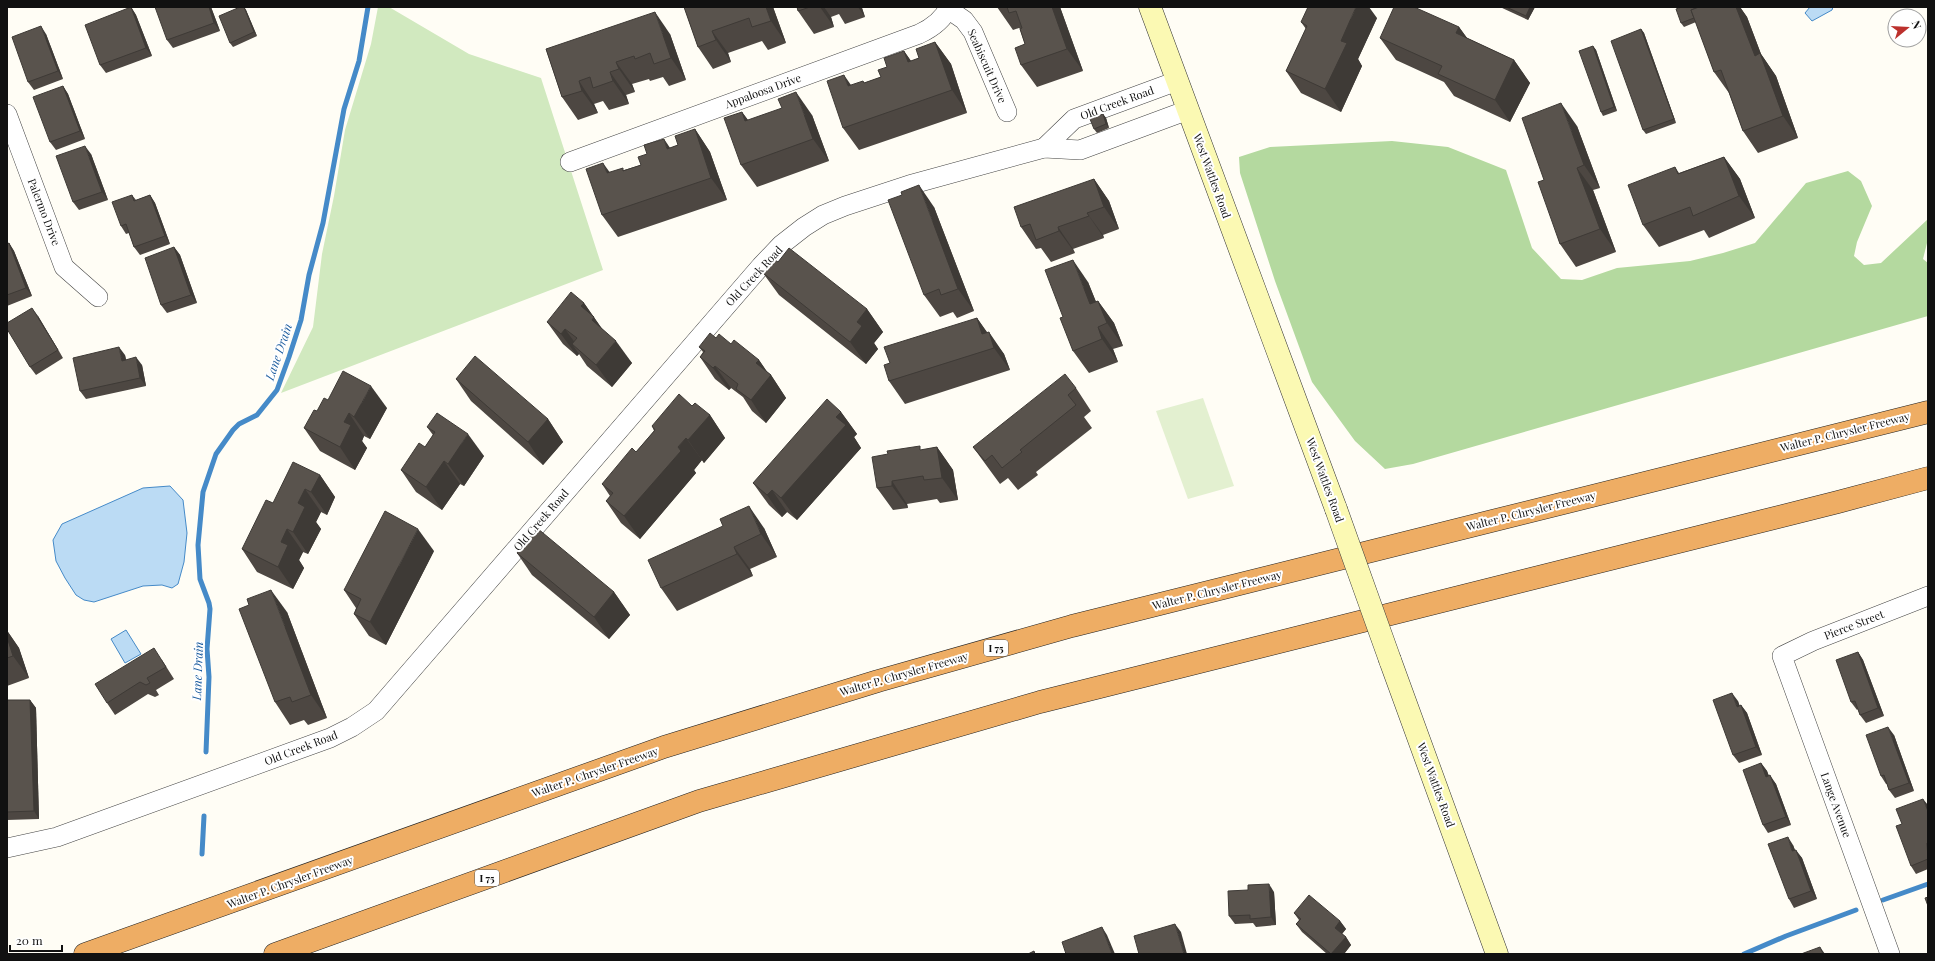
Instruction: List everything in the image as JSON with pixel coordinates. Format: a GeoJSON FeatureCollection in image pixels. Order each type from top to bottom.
{"type":"FeatureCollection","features":[{"type":"Feature","properties":{"kind":"highway","name":"Walter P. Chrysler Freeway"},"geometry":{"type":"LineString","coordinates":[[85,954],[656,750],[878,681],[1080,624],[1928,412]]}},
{"type":"Feature","properties":{"kind":"highway","name":"I 75"},"geometry":{"type":"LineString","coordinates":[[275,954],[699,801],[1026,706],[1838,502],[1928,478]]}},
{"type":"Feature","properties":{"kind":"street","name":"West Wattles Road"},"geometry":{"type":"LineString","coordinates":[[1150,7],[1336,509],[1498,954]]}},
{"type":"Feature","properties":{"kind":"street","name":"Seabiscuit Drive"},"geometry":{"type":"LineString","coordinates":[[948,8],[964,20],[973,32],[985,56],[1007,112]]}},
{"type":"Feature","properties":{"kind":"street","name":"Appaloosa Drive"},"geometry":{"type":"LineString","coordinates":[[570,162],[919,34],[935,24],[948,8]]}},
{"type":"Feature","properties":{"kind":"street","name":"Old Creek Road"},"geometry":{"type":"LineString","coordinates":[[1044,148],[1074,119],[1177,81]]}},
{"type":"Feature","properties":{"kind":"street","name":"Old Creek Road"},"geometry":{"type":"LineString","coordinates":[[7,848],[57,837],[330,738],[365,719],[376,711],[730,301],[781,245],[811,223],[846,206],[909,185],[1044,148],[1080,150],[1188,110]]}},
{"type":"Feature","properties":{"kind":"street","name":"Palermo Drive"},"geometry":{"type":"LineString","coordinates":[[7,114],[64,267],[98,297]]}},
{"type":"Feature","properties":{"kind":"street","name":"Pierce Street"},"geometry":{"type":"LineString","coordinates":[[1782,656],[1813,641],[1928,596]]}},
{"type":"Feature","properties":{"kind":"street","name":"Lange Avenue"},"geometry":{"type":"LineString","coordinates":[[1782,656],[1890,954]]}},
{"type":"Feature","properties":{"kind":"green space"},"geometry":{"type":"Polygon","coordinates":[[[378,7],[389,7],[469,54],[541,78],[603,270],[281,393],[313,327],[322,254],[334,196],[345,130],[371,44],[378,7]]]}},
{"type":"Feature","properties":{"kind":"green space"},"geometry":{"type":"Polygon","coordinates":[[[1392,141],[1448,147],[1506,170],[1532,248],[1561,279],[1582,280],[1617,268],[1690,261],[1755,243],[1806,183],[1848,171],[1861,181],[1872,206],[1857,242],[1854,256],[1864,265],[1881,263],[1928,219],[1928,239],[1923,259],[1928,263],[1928,316],[1413,464],[1385,469],[1355,441],[1312,382],[1275,281],[1240,173],[1239,157],[1270,147],[1392,141]]]}},
{"type":"Feature","properties":{"kind":"green space"},"geometry":{"type":"Polygon","coordinates":[[[1203,398],[1234,486],[1188,499],[1156,411],[1203,398]]]}},
{"type":"Feature","properties":{"kind":"water"},"geometry":{"type":"Polygon","coordinates":[[[1810,7],[1833,7],[1832,10],[1812,21],[1805,13],[1810,7]]]}},
{"type":"Feature","properties":{"kind":"water"},"geometry":{"type":"Polygon","coordinates":[[[170,486],[183,500],[187,533],[184,562],[178,584],[172,588],[162,585],[143,586],[94,602],[84,600],[76,595],[56,561],[53,540],[62,524],[143,488],[170,486]]]}},
{"type":"Feature","properties":{"kind":"water"},"geometry":{"type":"Polygon","coordinates":[[[126,630],[141,654],[125,663],[111,639],[126,630]]]}},
{"type":"Feature","properties":{"kind":"building"},"geometry":{"type":"Polygon","coordinates":[[[131,7],[146,48],[100,65],[85,25],[131,7]]]}},
{"type":"Feature","properties":{"kind":"building"},"geometry":{"type":"Polygon","coordinates":[[[155,7],[209,7],[214,23],[167,40],[155,7]]]}},
{"type":"Feature","properties":{"kind":"building"},"geometry":{"type":"Polygon","coordinates":[[[240,7],[244,7],[254,32],[230,43],[219,16],[240,7]]]}},
{"type":"Feature","properties":{"kind":"building"},"geometry":{"type":"Polygon","coordinates":[[[684,7],[766,7],[771,21],[752,27],[749,18],[712,31],[716,40],[698,47],[684,7]]]}},
{"type":"Feature","properties":{"kind":"building"},"geometry":{"type":"Polygon","coordinates":[[[797,7],[810,7],[798,11],[797,7]]]}},
{"type":"Feature","properties":{"kind":"building"},"geometry":{"type":"Polygon","coordinates":[[[1007,7],[1052,7],[1067,49],[1021,65],[1015,48],[1025,44],[1020,29],[1022,28],[1016,11],[1009,13],[1007,7]]]}},
{"type":"Feature","properties":{"kind":"building"},"geometry":{"type":"Polygon","coordinates":[[[1308,7],[1356,7],[1341,41],[1347,43],[1325,89],[1286,71],[1307,26],[1301,22],[1308,7]]]}},
{"type":"Feature","properties":{"kind":"building"},"geometry":{"type":"Polygon","coordinates":[[[1394,7],[1414,7],[1459,27],[1456,33],[1514,60],[1495,100],[1438,74],[1442,66],[1380,38],[1394,7]]]}},
{"type":"Feature","properties":{"kind":"building"},"geometry":{"type":"Polygon","coordinates":[[[1506,7],[1530,7],[1526,16],[1506,7]]]}},
{"type":"Feature","properties":{"kind":"building"},"geometry":{"type":"Polygon","coordinates":[[[1682,7],[1699,7],[1691,10],[1694,18],[1681,23],[1676,9],[1682,7]]]}},
{"type":"Feature","properties":{"kind":"building"},"geometry":{"type":"Polygon","coordinates":[[[1699,7],[1736,7],[1755,56],[1760,53],[1783,116],[1743,131],[1721,70],[1714,72],[1691,10],[1699,7]]]}},
{"type":"Feature","properties":{"kind":"building"},"geometry":{"type":"Polygon","coordinates":[[[655,12],[671,58],[654,64],[650,53],[635,59],[634,56],[616,62],[619,69],[610,72],[613,81],[593,88],[590,77],[579,81],[582,91],[562,97],[546,49],[655,12]]]}},
{"type":"Feature","properties":{"kind":"building"},"geometry":{"type":"Polygon","coordinates":[[[41,26],[58,71],[28,82],[12,37],[41,26]]]}},
{"type":"Feature","properties":{"kind":"building"},"geometry":{"type":"Polygon","coordinates":[[[1641,29],[1674,119],[1643,130],[1611,41],[1641,29]]]}},
{"type":"Feature","properties":{"kind":"building"},"geometry":{"type":"Polygon","coordinates":[[[935,42],[952,90],[843,128],[827,81],[844,75],[848,86],[863,81],[864,83],[881,77],[878,70],[887,67],[884,58],[904,51],[908,62],[919,58],[916,49],[935,42]]]}},
{"type":"Feature","properties":{"kind":"building"},"geometry":{"type":"Polygon","coordinates":[[[1593,46],[1614,107],[1601,112],[1579,51],[1593,46]]]}},
{"type":"Feature","properties":{"kind":"building"},"geometry":{"type":"Polygon","coordinates":[[[63,86],[80,131],[50,142],[33,97],[63,86]]]}},
{"type":"Feature","properties":{"kind":"building"},"geometry":{"type":"Polygon","coordinates":[[[796,92],[813,139],[741,165],[724,118],[742,112],[745,121],[782,108],[778,99],[796,92]]]}},
{"type":"Feature","properties":{"kind":"building"},"geometry":{"type":"Polygon","coordinates":[[[1561,103],[1584,165],[1577,168],[1600,229],[1560,244],[1538,182],[1544,180],[1522,118],[1561,103]]]}},
{"type":"Feature","properties":{"kind":"building"},"geometry":{"type":"Polygon","coordinates":[[[1103,114],[1106,124],[1094,129],[1090,119],[1103,114]]]}},
{"type":"Feature","properties":{"kind":"building"},"geometry":{"type":"Polygon","coordinates":[[[695,129],[711,178],[602,215],[586,169],[603,163],[607,173],[623,168],[623,171],[641,165],[638,157],[647,154],[644,145],[664,139],[667,149],[678,145],[675,136],[695,129]]]}},
{"type":"Feature","properties":{"kind":"building"},"geometry":{"type":"Polygon","coordinates":[[[85,146],[102,192],[73,202],[56,156],[85,146]]]}},
{"type":"Feature","properties":{"kind":"building"},"geometry":{"type":"Polygon","coordinates":[[[1724,157],[1739,196],[1693,216],[1690,207],[1643,225],[1628,185],[1675,167],[1678,174],[1724,157]]]}},
{"type":"Feature","properties":{"kind":"building"},"geometry":{"type":"Polygon","coordinates":[[[1094,179],[1104,207],[1087,213],[1089,216],[1058,227],[1059,231],[1036,240],[1030,224],[1021,227],[1014,207],[1094,179]]]}},
{"type":"Feature","properties":{"kind":"building"},"geometry":{"type":"Polygon","coordinates":[[[919,185],[958,289],[941,295],[939,289],[924,295],[888,200],[902,195],[901,192],[919,185]]]}},
{"type":"Feature","properties":{"kind":"building"},"geometry":{"type":"Polygon","coordinates":[[[132,195],[134,201],[150,195],[165,236],[134,247],[126,224],[121,226],[112,202],[132,195]]]}},
{"type":"Feature","properties":{"kind":"building"},"geometry":{"type":"Polygon","coordinates":[[[9,243],[26,288],[7,295],[7,244],[9,243]]]}},
{"type":"Feature","properties":{"kind":"building"},"geometry":{"type":"Polygon","coordinates":[[[174,247],[191,295],[161,305],[145,258],[174,247]]]}},
{"type":"Feature","properties":{"kind":"building"},"geometry":{"type":"Polygon","coordinates":[[[789,248],[867,309],[857,322],[862,326],[850,342],[763,273],[774,259],[778,262],[789,248]]]}},
{"type":"Feature","properties":{"kind":"building"},"geometry":{"type":"Polygon","coordinates":[[[1073,260],[1090,304],[1098,301],[1107,323],[1098,327],[1102,339],[1073,351],[1060,318],[1063,317],[1045,270],[1073,260]]]}},
{"type":"Feature","properties":{"kind":"building"},"geometry":{"type":"Polygon","coordinates":[[[571,292],[584,303],[581,306],[594,317],[592,320],[616,341],[596,365],[572,344],[577,338],[565,329],[561,334],[547,322],[571,292]]]}},
{"type":"Feature","properties":{"kind":"building"},"geometry":{"type":"Polygon","coordinates":[[[32,308],[58,350],[30,367],[7,329],[7,323],[32,308]]]}},
{"type":"Feature","properties":{"kind":"building"},"geometry":{"type":"Polygon","coordinates":[[[977,318],[982,334],[989,332],[994,348],[889,381],[884,365],[890,363],[884,347],[977,318]]]}},
{"type":"Feature","properties":{"kind":"building"},"geometry":{"type":"Polygon","coordinates":[[[710,333],[716,338],[719,334],[731,344],[734,340],[759,360],[756,363],[771,375],[751,400],[736,389],[738,384],[715,366],[713,368],[700,357],[705,351],[699,347],[710,333]]]}},
{"type":"Feature","properties":{"kind":"building"},"geometry":{"type":"Polygon","coordinates":[[[119,347],[122,361],[136,357],[140,378],[80,391],[73,358],[119,347]]]}},
{"type":"Feature","properties":{"kind":"building"},"geometry":{"type":"Polygon","coordinates":[[[475,356],[548,419],[528,442],[456,379],[475,356]]]}},
{"type":"Feature","properties":{"kind":"building"},"geometry":{"type":"Polygon","coordinates":[[[343,371],[371,386],[354,417],[349,413],[344,422],[351,425],[340,447],[304,428],[314,410],[317,411],[324,398],[328,400],[343,371]]]}},
{"type":"Feature","properties":{"kind":"building"},"geometry":{"type":"Polygon","coordinates":[[[1065,374],[1076,388],[1068,395],[1076,405],[1020,450],[1022,452],[1002,468],[992,455],[985,461],[973,447],[1065,374]]]}},
{"type":"Feature","properties":{"kind":"building"},"geometry":{"type":"Polygon","coordinates":[[[679,394],[692,406],[695,403],[710,415],[688,440],[686,438],[678,447],[681,451],[624,516],[606,501],[613,493],[602,484],[632,448],[636,452],[655,430],[652,426],[679,394]]]}},
{"type":"Feature","properties":{"kind":"building"},"geometry":{"type":"Polygon","coordinates":[[[827,399],[841,412],[836,417],[846,425],[781,498],[772,490],[767,495],[753,483],[827,399]]]}},
{"type":"Feature","properties":{"kind":"building"},"geometry":{"type":"Polygon","coordinates":[[[437,413],[468,434],[448,464],[444,461],[426,487],[401,470],[419,443],[425,447],[435,432],[427,427],[437,413]]]}},
{"type":"Feature","properties":{"kind":"building"},"geometry":{"type":"Polygon","coordinates":[[[920,446],[920,450],[937,447],[942,478],[924,480],[923,476],[892,481],[892,486],[877,488],[872,457],[888,454],[887,451],[920,446]]]}},
{"type":"Feature","properties":{"kind":"building"},"geometry":{"type":"Polygon","coordinates":[[[293,462],[320,475],[311,492],[305,489],[298,503],[305,507],[293,532],[287,529],[281,542],[288,545],[278,567],[242,549],[266,500],[273,503],[293,462]]]}},
{"type":"Feature","properties":{"kind":"building"},"geometry":{"type":"Polygon","coordinates":[[[749,506],[761,534],[734,547],[737,554],[661,588],[648,560],[723,526],[720,519],[749,506]]]}},
{"type":"Feature","properties":{"kind":"building"},"geometry":{"type":"Polygon","coordinates":[[[385,511],[418,529],[370,622],[354,614],[361,599],[344,590],[385,511]]]}},
{"type":"Feature","properties":{"kind":"building"},"geometry":{"type":"Polygon","coordinates":[[[537,528],[614,592],[594,617],[517,553],[537,528]]]}},
{"type":"Feature","properties":{"kind":"building"},"geometry":{"type":"Polygon","coordinates":[[[271,590],[311,695],[292,702],[290,697],[275,702],[239,609],[249,605],[247,599],[271,590]]]}},
{"type":"Feature","properties":{"kind":"building"},"geometry":{"type":"Polygon","coordinates":[[[7,637],[13,656],[7,658],[7,637]]]}},
{"type":"Feature","properties":{"kind":"building"},"geometry":{"type":"Polygon","coordinates":[[[154,648],[166,667],[147,678],[150,683],[146,685],[140,682],[107,703],[95,684],[154,648]]]}},
{"type":"Feature","properties":{"kind":"building"},"geometry":{"type":"Polygon","coordinates":[[[1858,652],[1878,708],[1860,715],[1855,701],[1851,702],[1836,660],[1858,652]]]}},
{"type":"Feature","properties":{"kind":"building"},"geometry":{"type":"Polygon","coordinates":[[[1732,693],[1737,707],[1741,705],[1756,747],[1733,755],[1713,700],[1732,693]]]}},
{"type":"Feature","properties":{"kind":"building"},"geometry":{"type":"Polygon","coordinates":[[[7,700],[30,700],[34,811],[7,812],[7,700]]]}},
{"type":"Feature","properties":{"kind":"building"},"geometry":{"type":"Polygon","coordinates":[[[1888,727],[1909,783],[1889,790],[1884,775],[1881,776],[1866,735],[1888,727]]]}},
{"type":"Feature","properties":{"kind":"building"},"geometry":{"type":"Polygon","coordinates":[[[1761,763],[1766,777],[1770,775],[1786,817],[1763,825],[1743,770],[1761,763]]]}},
{"type":"Feature","properties":{"kind":"building"},"geometry":{"type":"Polygon","coordinates":[[[1923,799],[1928,811],[1928,859],[1911,866],[1896,826],[1902,824],[1896,809],[1923,799]]]}},
{"type":"Feature","properties":{"kind":"building"},"geometry":{"type":"Polygon","coordinates":[[[1788,837],[1792,851],[1796,850],[1811,891],[1789,899],[1768,844],[1788,837]]]}},
{"type":"Feature","properties":{"kind":"building"},"geometry":{"type":"Polygon","coordinates":[[[1269,884],[1271,917],[1250,919],[1250,915],[1229,916],[1228,891],[1248,890],[1248,885],[1269,884]]]}},
{"type":"Feature","properties":{"kind":"building"},"geometry":{"type":"Polygon","coordinates":[[[1309,895],[1340,921],[1335,928],[1346,937],[1331,954],[1296,924],[1301,919],[1294,913],[1309,895]]]}},
{"type":"Feature","properties":{"kind":"building"},"geometry":{"type":"Polygon","coordinates":[[[1928,897],[1928,906],[1925,898],[1928,897]]]}},
{"type":"Feature","properties":{"kind":"building"},"geometry":{"type":"Polygon","coordinates":[[[1175,924],[1184,954],[1139,954],[1134,936],[1175,924]]]}},
{"type":"Feature","properties":{"kind":"building"},"geometry":{"type":"Polygon","coordinates":[[[1102,927],[1112,954],[1066,954],[1062,942],[1102,927]]]}},
{"type":"Feature","properties":{"kind":"building"},"geometry":{"type":"Polygon","coordinates":[[[1820,947],[1823,954],[1801,954],[1820,947]]]}},
{"type":"Feature","properties":{"kind":"building"},"geometry":{"type":"Polygon","coordinates":[[[1034,951],[1035,954],[1028,954],[1034,951]]]}},
{"type":"Feature","properties":{"kind":"waterway","name":"Lane Drain"},"geometry":{"type":"LineString","coordinates":[[206,752],[209,677],[207,649],[210,609],[200,579],[198,545],[203,492],[216,454],[233,430],[239,424],[257,415],[277,390],[289,357],[301,320],[309,275],[323,223],[344,109],[359,61],[368,7]]}},
{"type":"Feature","properties":{"kind":"waterway","name":"Lane Drain"},"geometry":{"type":"LineString","coordinates":[[202,854],[204,816]]}},
{"type":"Feature","properties":{"kind":"waterway"},"geometry":{"type":"LineString","coordinates":[[1883,900],[1928,884]]}},
{"type":"Feature","properties":{"kind":"waterway"},"geometry":{"type":"LineString","coordinates":[[1744,954],[1786,936],[1856,910]]}}]}
